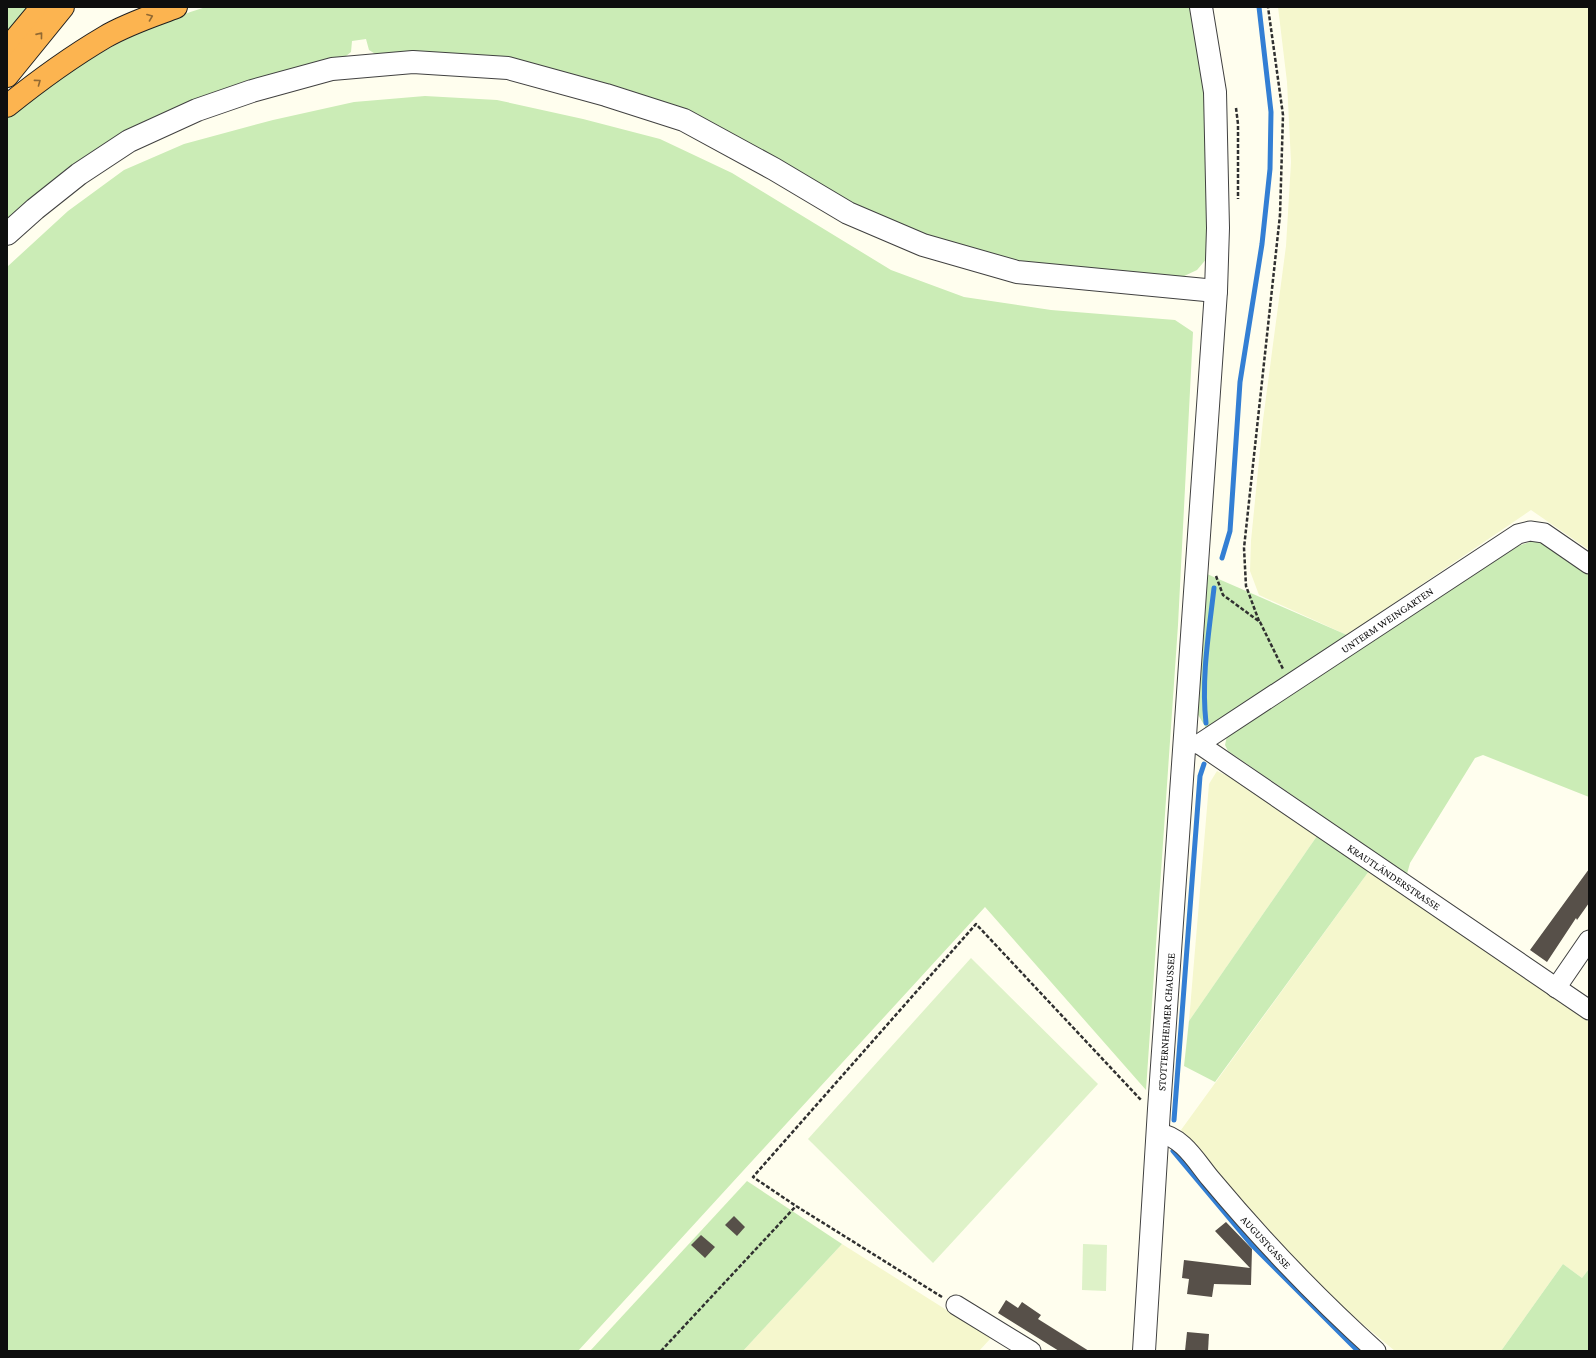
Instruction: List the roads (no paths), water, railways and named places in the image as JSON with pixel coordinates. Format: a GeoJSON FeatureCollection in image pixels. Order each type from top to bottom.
{"type":"FeatureCollection","features":[{"type":"Feature","properties":{"kind":"highway"},"geometry":{"type":"LineString","coordinates":[[7,49],[42,7]]}},
{"type":"Feature","properties":{"kind":"highway"},"geometry":{"type":"LineString","coordinates":[[7,76],[63,7]]}},
{"type":"Feature","properties":{"kind":"highway"},"geometry":{"type":"LineString","coordinates":[[7,106],[49,75],[106,37],[146,18],[176,7]]}},
{"type":"Feature","properties":{"kind":"street","name":"STOTTERNHEIMER CHAUSSEE"},"geometry":{"type":"LineString","coordinates":[[1144,1351],[1159,1110],[1193,744],[1189,693],[1216,291],[1218,228],[1215,92],[1201,7]]}},
{"type":"Feature","properties":{"kind":"street"},"geometry":{"type":"LineString","coordinates":[[7,234],[35,209],[80,174],[129,141],[197,110],[252,91],[332,69],[413,62],[508,68],[606,94],[684,120],[774,169],[848,213],[923,245],[1017,272],[1216,291]]}},
{"type":"Feature","properties":{"kind":"street","name":"UNTERM WEINGARTEN"},"geometry":{"type":"LineString","coordinates":[[1193,744],[1291,684],[1518,534],[1530,531],[1544,533],[1589,564]]}},
{"type":"Feature","properties":{"kind":"street","name":"KRAUTLÄNDERSTRASSE"},"geometry":{"type":"LineString","coordinates":[[1193,744],[1589,1010]]}},
{"type":"Feature","properties":{"kind":"street"},"geometry":{"type":"LineString","coordinates":[[1556,988],[1589,940]]}},
{"type":"Feature","properties":{"kind":"street","name":"AUGUSTGASSE"},"geometry":{"type":"LineString","coordinates":[[1158,1133],[1166,1134],[1182,1144],[1244,1218],[1329,1309],[1376,1351]]}},
{"type":"Feature","properties":{"kind":"street"},"geometry":{"type":"LineString","coordinates":[[956,1306],[1031,1351]]}},
{"type":"Feature","properties":{"kind":"waterway"},"geometry":{"type":"LineString","coordinates":[[1222,558],[1230,531],[1240,382],[1262,244],[1270,169],[1271,112],[1259,7]]}},
{"type":"Feature","properties":{"kind":"waterway"},"geometry":{"type":"LineString","coordinates":[[1206,723],[1204,689],[1205,672],[1214,588]]}},
{"type":"Feature","properties":{"kind":"waterway"},"geometry":{"type":"LineString","coordinates":[[1174,1120],[1200,776],[1204,764]]}},
{"type":"Feature","properties":{"kind":"waterway"},"geometry":{"type":"LineString","coordinates":[[1173,1151],[1251,1244],[1358,1351]]}}]}
